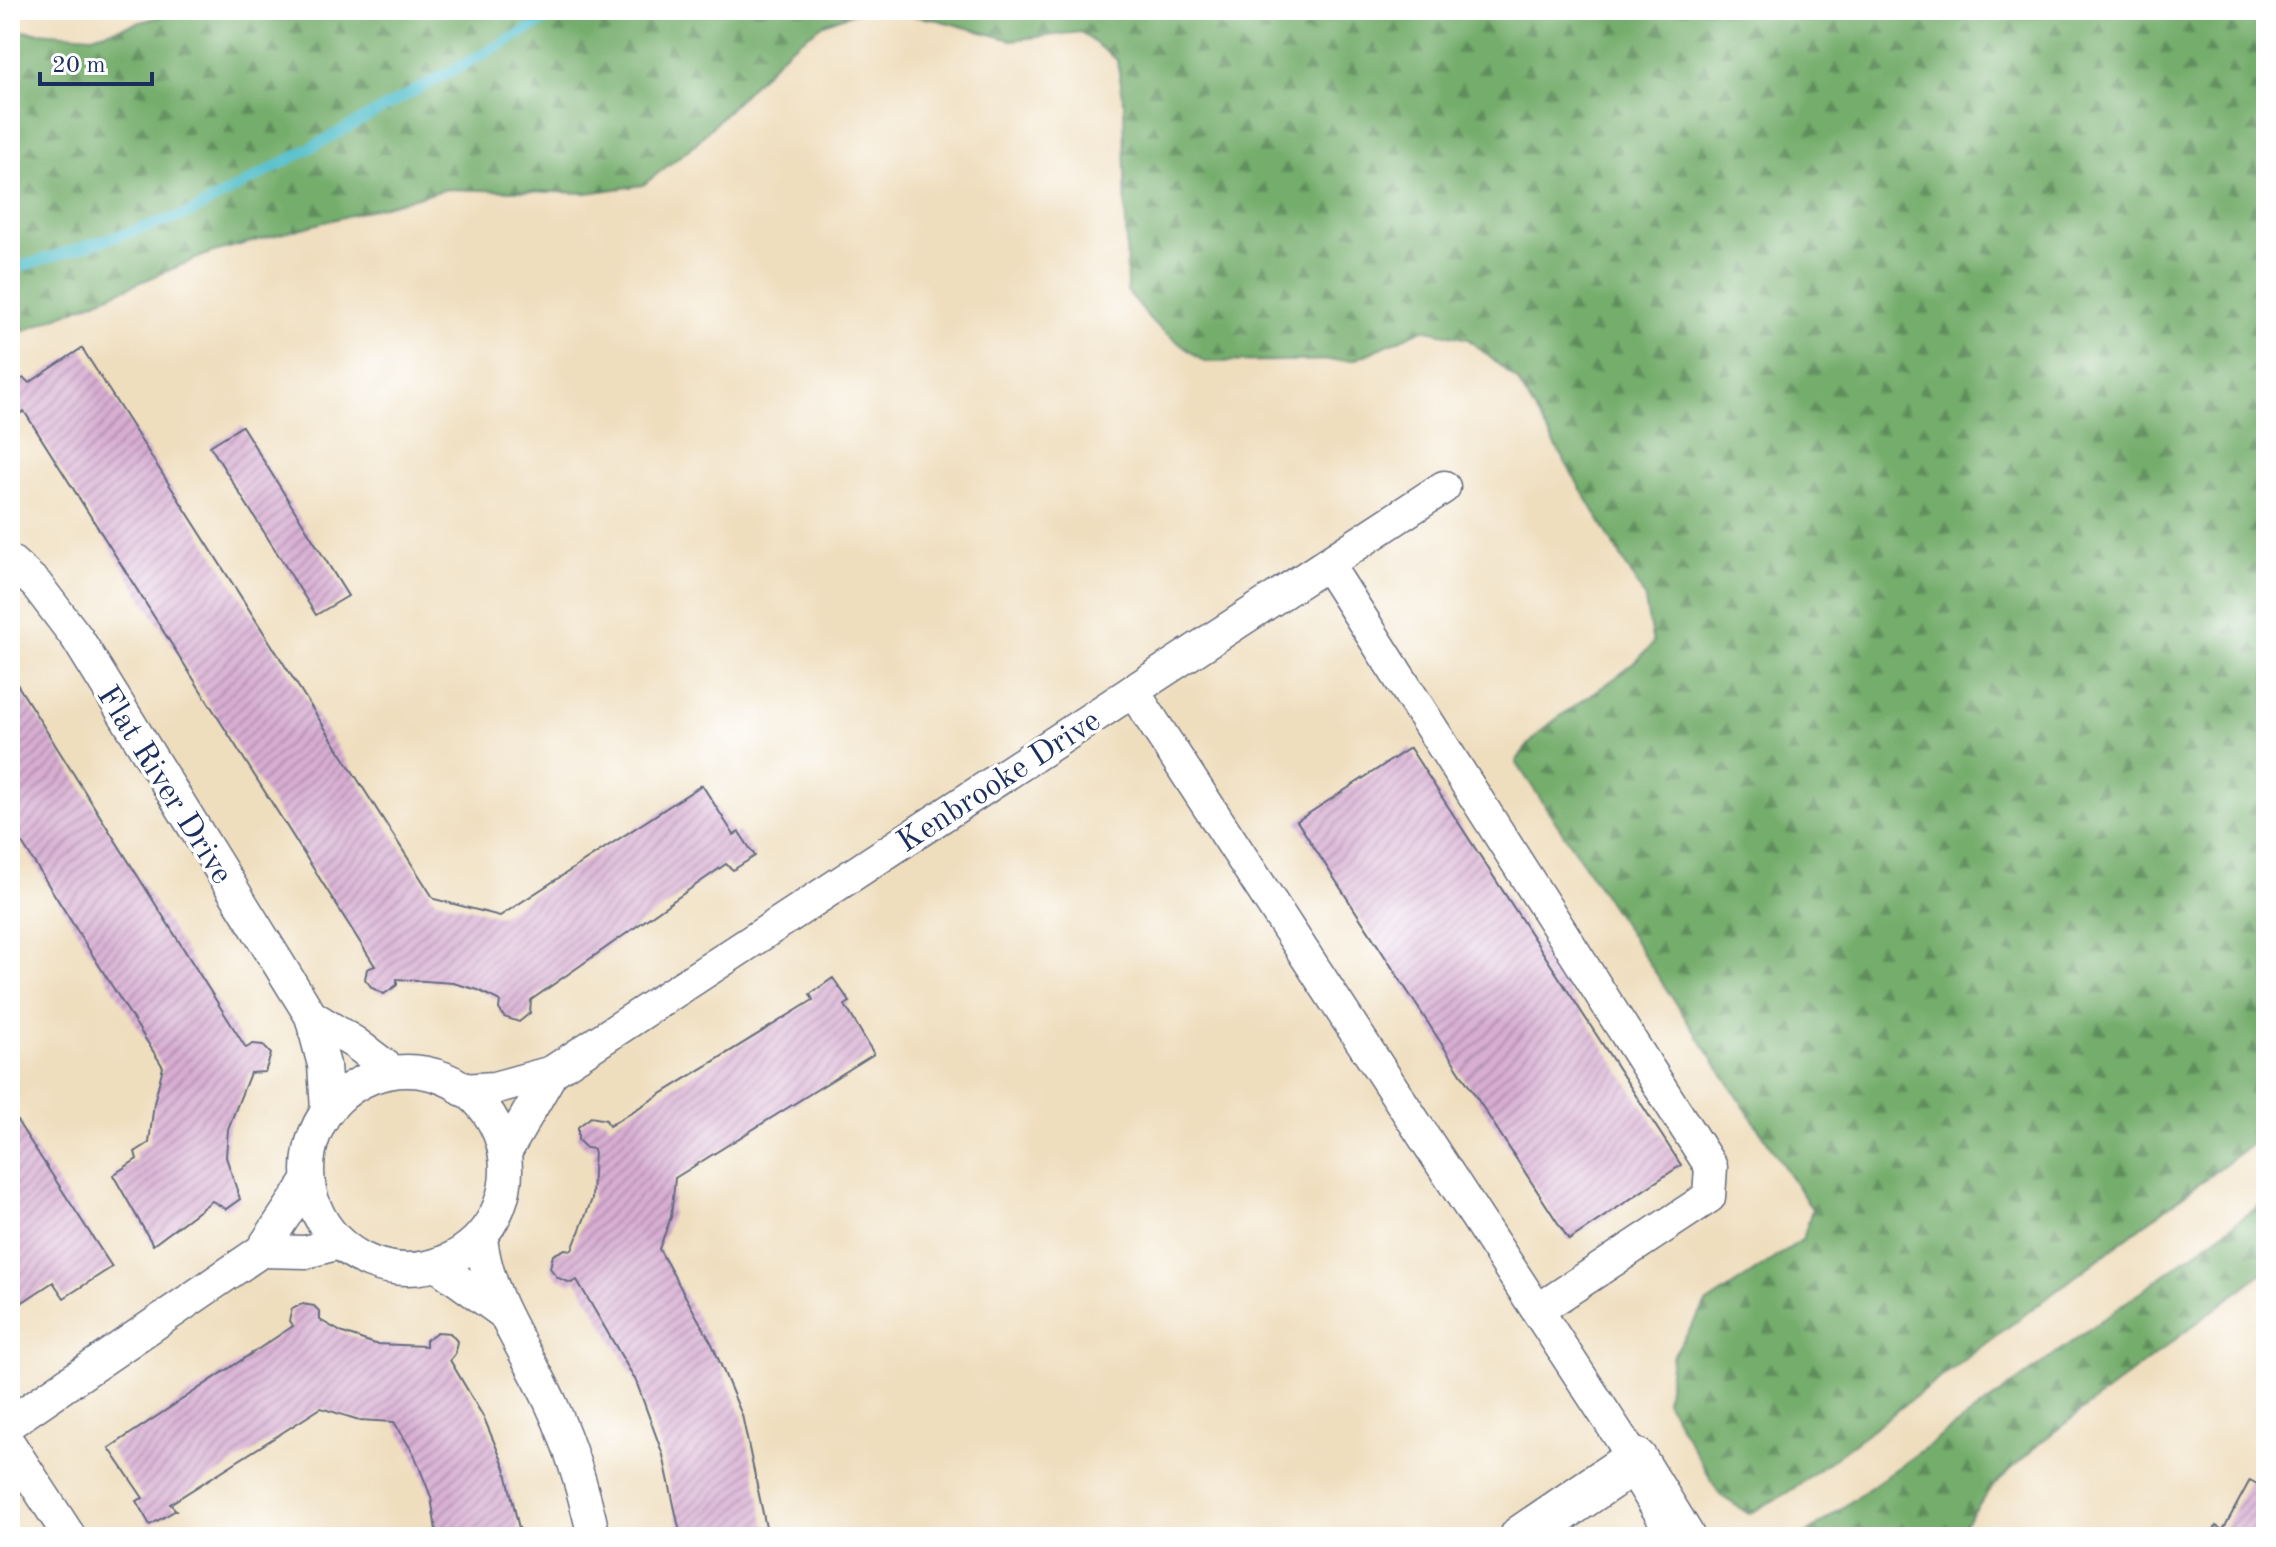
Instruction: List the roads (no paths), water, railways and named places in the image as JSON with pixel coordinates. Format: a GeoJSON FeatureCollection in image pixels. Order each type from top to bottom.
{"type":"FeatureCollection","features":[{"type":"Feature","properties":{"kind":"street","name":"Kenbrooke Drive"},"geometry":{"type":"LineString","coordinates":[[463,1090],[494,1088],[552,1072],[1444,487]]}},
{"type":"Feature","properties":{"kind":"street","name":"Flat River Drive"},"geometry":{"type":"LineString","coordinates":[[10,561],[36,584],[77,638],[311,1016],[324,1065],[327,1110]]}},
{"type":"Feature","properties":{"kind":"street"},"geometry":{"type":"LineString","coordinates":[[1327,564],[1711,1167],[1709,1197],[1538,1310]]}},
{"type":"Feature","properties":{"kind":"street"},"geometry":{"type":"LineString","coordinates":[[1133,691],[1538,1310],[1682,1537]]}},
{"type":"Feature","properties":{"kind":"street","name":"Flat River Drive"},"geometry":{"type":"LineString","coordinates":[[311,1016],[392,1071]]}},
{"type":"Feature","properties":{"kind":"street","name":"Flat River Drive"},"geometry":{"type":"LineString","coordinates":[[392,1071],[424,1072],[444,1077],[463,1090],[489,1113],[507,1163],[502,1203],[481,1238],[457,1257],[438,1266],[392,1269],[360,1258],[339,1243],[322,1222],[308,1181],[310,1147],[327,1110],[355,1085],[392,1071]]}},
{"type":"Feature","properties":{"kind":"street","name":"Kenbrooke Drive"},"geometry":{"type":"LineString","coordinates":[[505,1153],[552,1072]]}},
{"type":"Feature","properties":{"kind":"street"},"geometry":{"type":"LineString","coordinates":[[10,1423],[261,1251],[308,1181]]}},
{"type":"Feature","properties":{"kind":"street"},"geometry":{"type":"LineString","coordinates":[[481,1238],[484,1261],[502,1312],[553,1406],[582,1481],[594,1537]]}},
{"type":"Feature","properties":{"kind":"street"},"geometry":{"type":"LineString","coordinates":[[261,1251],[306,1252],[339,1243]]}},
{"type":"Feature","properties":{"kind":"street"},"geometry":{"type":"LineString","coordinates":[[438,1266],[502,1312]]}},
{"type":"Feature","properties":{"kind":"street"},"geometry":{"type":"LineString","coordinates":[[10,1445],[70,1537]]}},
{"type":"Feature","properties":{"kind":"street"},"geometry":{"type":"LineString","coordinates":[[1522,1537],[1635,1460]]}},
{"type":"Feature","properties":{"kind":"waterway"},"geometry":{"type":"LineString","coordinates":[[10,270],[190,213],[564,10]]}}]}
